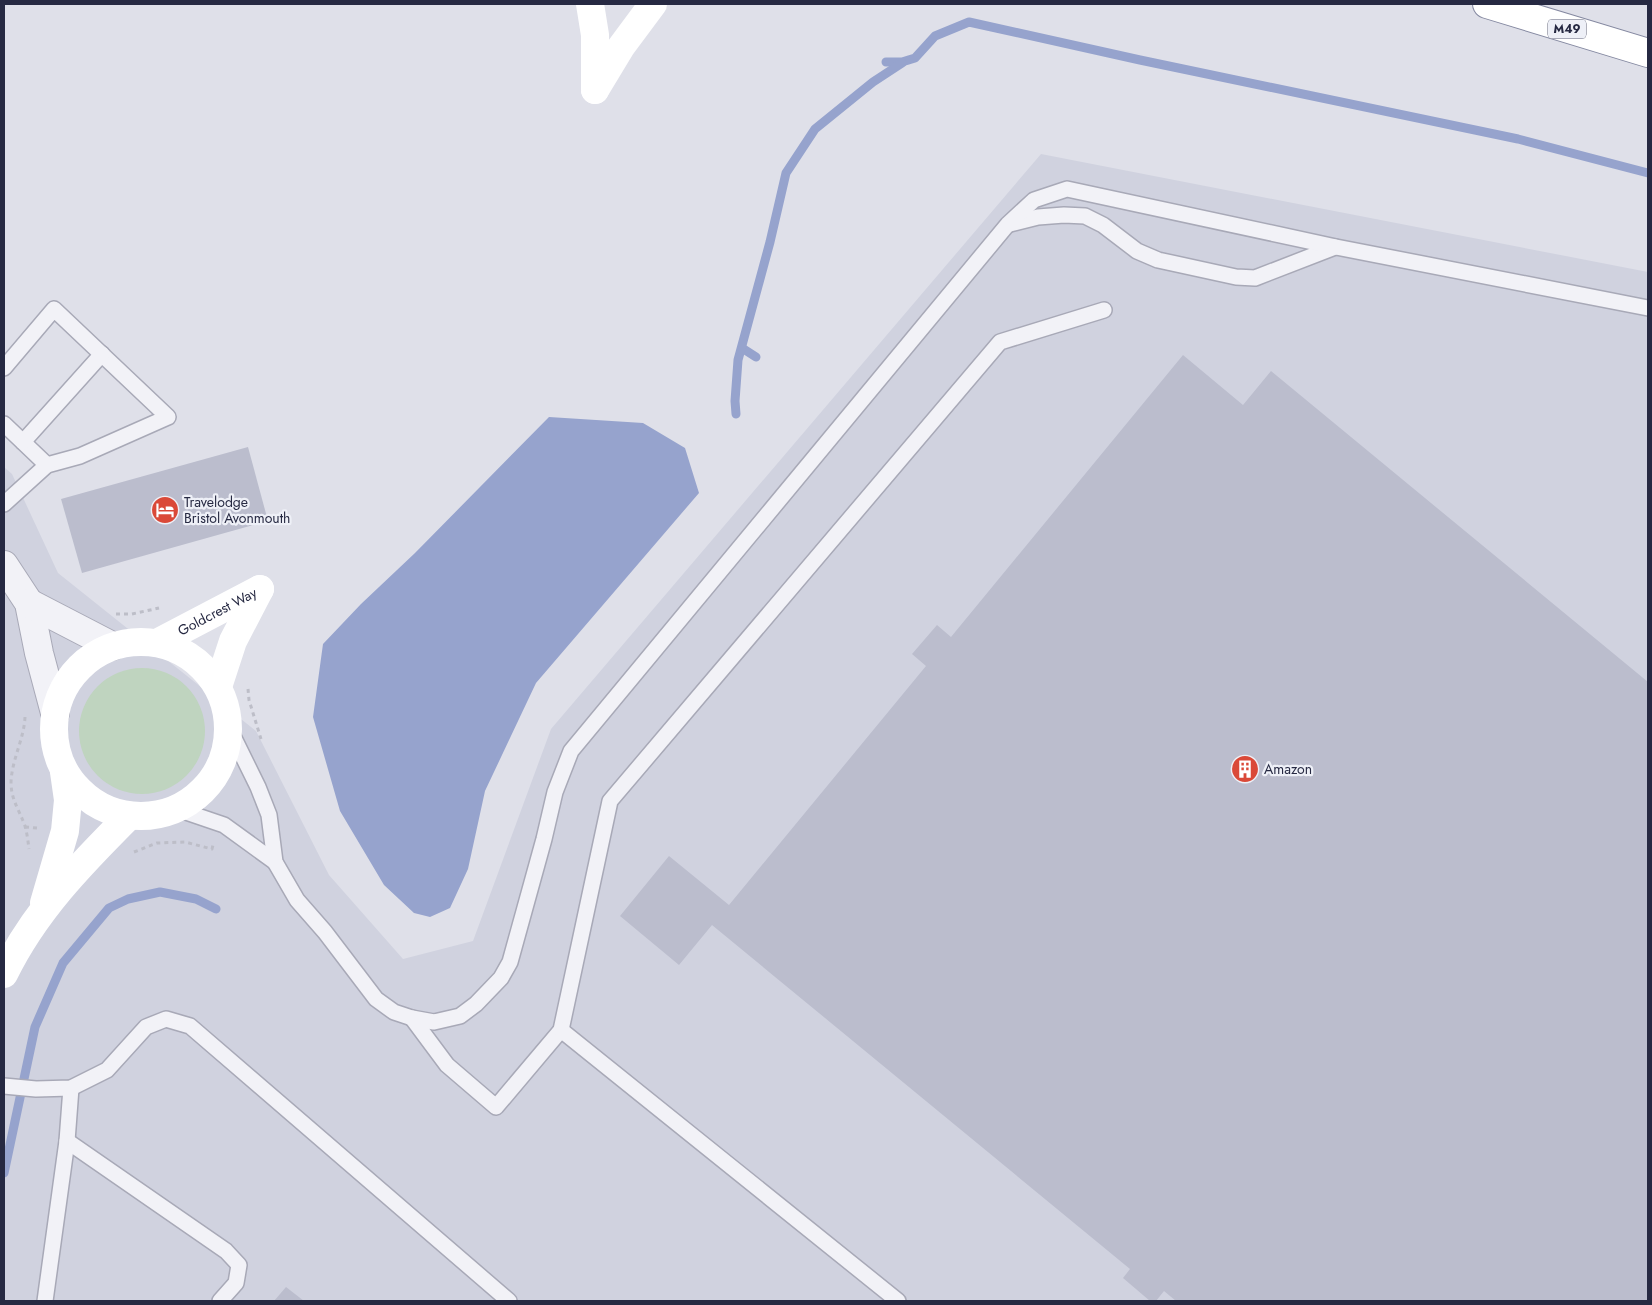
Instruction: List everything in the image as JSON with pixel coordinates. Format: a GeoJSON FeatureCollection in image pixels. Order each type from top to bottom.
{"type":"FeatureCollection","features":[{"type":"Feature","properties":{"kind":"main road"},"geometry":{"type":"LineString","coordinates":[[590,4],[595,35],[595,90],[621,47],[653,4]]}},
{"type":"Feature","properties":{"kind":"main road","name":"M49"},"geometry":{"type":"LineString","coordinates":[[1487,4],[1648,53]]}},
{"type":"Feature","properties":{"kind":"main road","name":"Goldcrest Way"},"geometry":{"type":"LineString","coordinates":[[157,643],[260,589],[233,641],[218,688]]}},
{"type":"Feature","properties":{"kind":"main road"},"geometry":{"type":"LineString","coordinates":[[41,911],[65,831],[68,800],[64,772],[54,743],[55,713],[66,684],[85,661],[112,646],[134,642],[157,643],[182,651],[203,667],[218,688],[226,707],[229,728],[226,753],[215,776],[198,796],[176,809],[154,816],[129,816],[103,808],[81,793],[64,772]]}},
{"type":"Feature","properties":{"kind":"main road"},"geometry":{"type":"LineString","coordinates":[[4,974],[41,911],[85,860],[129,816]]}},
{"type":"Feature","properties":{"kind":"street"},"geometry":{"type":"LineString","coordinates":[[4,565],[29,603],[39,654],[55,713]]}},
{"type":"Feature","properties":{"kind":"street"},"geometry":{"type":"LineString","coordinates":[[29,603],[112,646]]}},
{"type":"Feature","properties":{"kind":"lane"},"geometry":{"type":"LineString","coordinates":[[229,728],[258,787],[268,815],[275,862],[297,900],[376,999],[394,1012],[412,1018],[434,1022],[460,1016],[476,1004],[501,978],[510,962],[542,848],[555,792],[571,751],[1008,224],[1034,200],[1067,189],[1336,247],[1648,308]]}},
{"type":"Feature","properties":{"kind":"lane"},"geometry":{"type":"LineString","coordinates":[[1008,224],[1038,217],[1064,214],[1085,216],[1102,225],[1137,251],[1158,260],[1236,277],[1256,278],[1336,247]]}},
{"type":"Feature","properties":{"kind":"lane"},"geometry":{"type":"LineString","coordinates":[[4,368],[54,309],[168,417],[80,456],[47,465],[4,504]]}},
{"type":"Feature","properties":{"kind":"lane"},"geometry":{"type":"LineString","coordinates":[[412,1018],[447,1065],[496,1108],[561,1030],[610,801],[1000,342],[1104,310]]}},
{"type":"Feature","properties":{"kind":"lane"},"geometry":{"type":"LineString","coordinates":[[23,442],[102,354]]}},
{"type":"Feature","properties":{"kind":"lane"},"geometry":{"type":"LineString","coordinates":[[4,424],[47,465]]}},
{"type":"Feature","properties":{"kind":"lane"},"geometry":{"type":"LineString","coordinates":[[176,809],[224,825],[275,862]]}},
{"type":"Feature","properties":{"kind":"lane"},"geometry":{"type":"LineString","coordinates":[[6,1087],[36,1089],[71,1088],[107,1070],[146,1027],[166,1019],[190,1026],[509,1301]]}},
{"type":"Feature","properties":{"kind":"lane"},"geometry":{"type":"LineString","coordinates":[[561,1030],[898,1301]]}},
{"type":"Feature","properties":{"kind":"lane"},"geometry":{"type":"LineString","coordinates":[[45,1301],[67,1141],[71,1088]]}},
{"type":"Feature","properties":{"kind":"lane"},"geometry":{"type":"LineString","coordinates":[[67,1141],[226,1251],[239,1265],[236,1283],[220,1301]]}},
{"type":"Feature","properties":{"kind":"path"},"geometry":{"type":"LineString","coordinates":[[109,614],[132,614],[167,606]]}},
{"type":"Feature","properties":{"kind":"path"},"geometry":{"type":"LineString","coordinates":[[248,683],[249,700],[263,745]]}},
{"type":"Feature","properties":{"kind":"path"},"geometry":{"type":"LineString","coordinates":[[25,713],[24,729],[11,781],[13,800],[25,827],[30,854]]}},
{"type":"Feature","properties":{"kind":"path"},"geometry":{"type":"LineString","coordinates":[[128,855],[157,844],[175,842],[185,842],[212,849]]}},
{"type":"Feature","properties":{"kind":"shaded area"},"geometry":{"type":"Polygon","coordinates":[[[1041,154],[1648,272],[1648,1301],[4,1301],[4,467],[12,474],[58,573],[256,731],[329,875],[403,959],[473,941],[551,729],[1041,154]]]}},
{"type":"Feature","properties":{"kind":"green space"},"geometry":{"type":"Polygon","coordinates":[[[142,668],[166,673],[177,678],[187,686],[195,696],[200,707],[205,731],[200,755],[195,766],[187,776],[177,784],[166,789],[142,794],[118,789],[107,784],[97,776],[89,766],[84,755],[79,731],[84,707],[89,696],[97,686],[107,678],[118,673],[142,668]]]}},
{"type":"Feature","properties":{"kind":"water"},"geometry":{"type":"Polygon","coordinates":[[[549,417],[643,423],[685,448],[699,493],[536,683],[485,791],[468,869],[450,908],[430,917],[414,913],[384,885],[340,811],[313,717],[323,644],[549,417]]]}},
{"type":"Feature","properties":{"kind":"building","name":"Amazon"},"geometry":{"type":"Polygon","coordinates":[[[1183,355],[1243,405],[1271,371],[1648,682],[1648,1301],[1176,1301],[1164,1291],[1156,1301],[1150,1301],[1123,1278],[1130,1269],[712,925],[679,965],[620,916],[669,856],[729,905],[926,666],[912,654],[937,625],[951,637],[1183,355]]]}},
{"type":"Feature","properties":{"kind":"building","name":"Travelodge Bristol Avonmouth"},"geometry":{"type":"Polygon","coordinates":[[[248,447],[268,521],[82,573],[61,499],[248,447]]]}},
{"type":"Feature","properties":{"kind":"building"},"geometry":{"type":"Polygon","coordinates":[[[286,1287],[304,1301],[274,1301],[286,1287]]]}},
{"type":"Feature","properties":{"kind":"waterway"},"geometry":{"type":"LineString","coordinates":[[886,62],[902,62],[915,58],[935,36],[969,22],[1140,60],[1518,139],[1648,173]]}},
{"type":"Feature","properties":{"kind":"waterway"},"geometry":{"type":"LineString","coordinates":[[736,414],[738,360],[770,242],[786,173],[815,129],[873,82],[902,63]]}},
{"type":"Feature","properties":{"kind":"waterway"},"geometry":{"type":"LineString","coordinates":[[742,348],[756,357]]}},
{"type":"Feature","properties":{"kind":"waterway"},"geometry":{"type":"LineString","coordinates":[[4,1173],[35,1027],[63,963],[109,908],[128,899],[160,892],[196,899],[216,909]]}},
{"type":"Feature","properties":{"kind":"place","name":"Travelodge Bristol Avonmouth"},"geometry":{"type":"Point","coordinates":[165,510]}},
{"type":"Feature","properties":{"kind":"place","name":"Amazon"},"geometry":{"type":"Point","coordinates":[1245,769]}}]}
